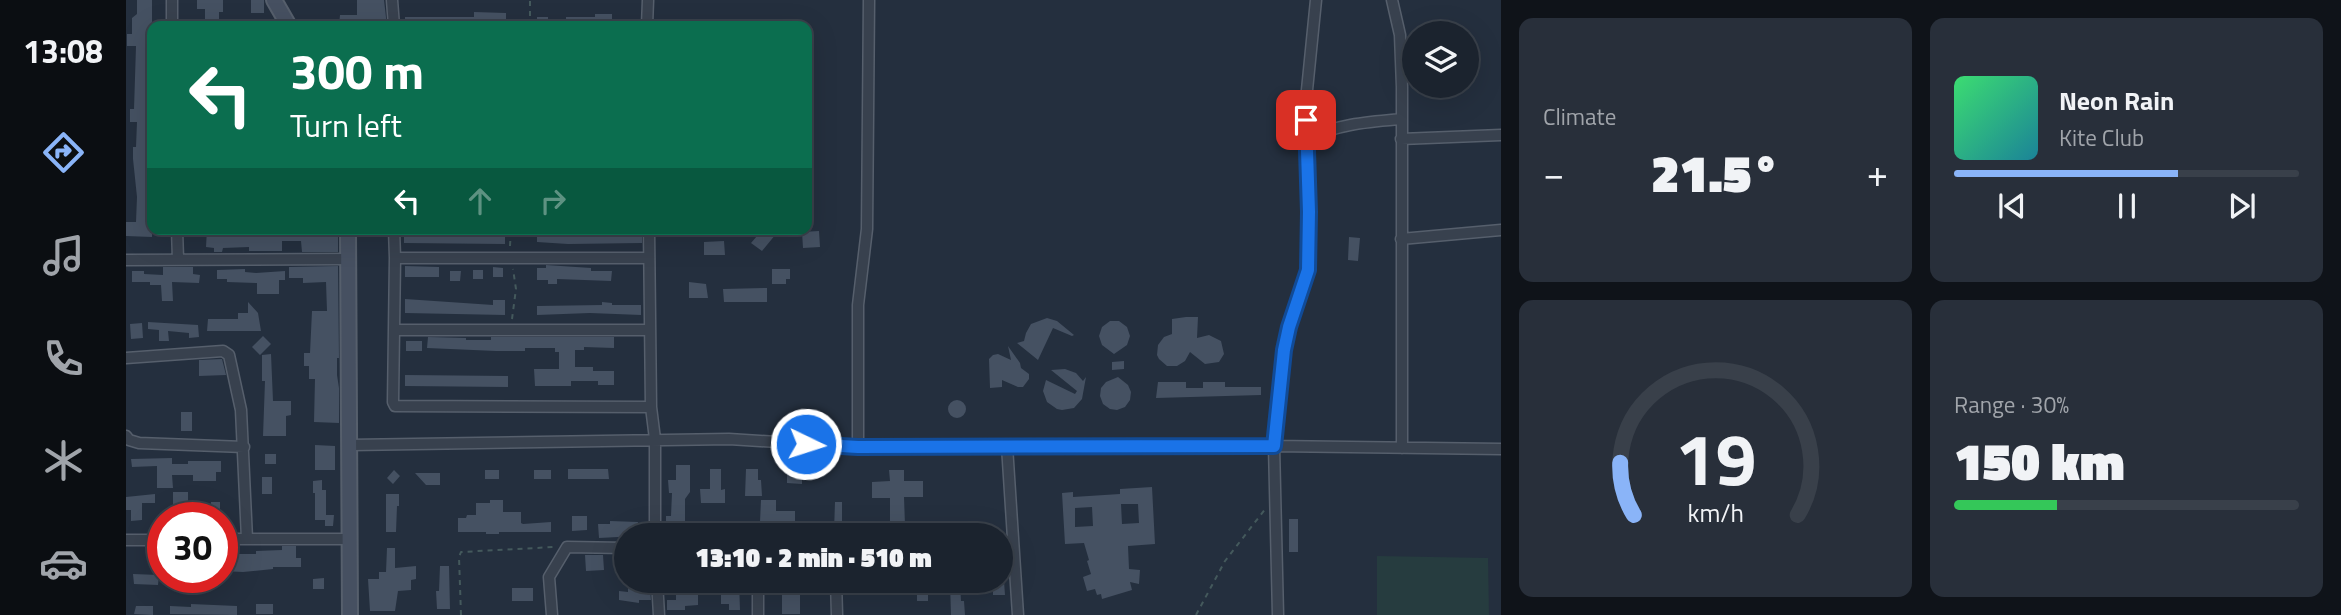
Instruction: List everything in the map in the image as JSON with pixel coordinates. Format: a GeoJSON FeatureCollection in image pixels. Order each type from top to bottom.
{"type":"FeatureCollection","features":[{"type":"Feature","properties":{"kind":"main road"},"geometry":{"type":"LineString","coordinates":[[279,2],[287,21]]}},
{"type":"Feature","properties":{"kind":"main road"},"geometry":{"type":"LineString","coordinates":[[348,235],[350,615]]}},
{"type":"Feature","properties":{"kind":"street"},"geometry":{"type":"LineString","coordinates":[[172,0],[172,21]]}},
{"type":"Feature","properties":{"kind":"street"},"geometry":{"type":"LineString","coordinates":[[393,0],[394,21]]}},
{"type":"Feature","properties":{"kind":"street"},"geometry":{"type":"LineString","coordinates":[[647,21],[648,0]]}},
{"type":"Feature","properties":{"kind":"street"},"geometry":{"type":"LineString","coordinates":[[858,447],[858,304],[867,229],[869,0]]}},
{"type":"Feature","properties":{"kind":"street"},"geometry":{"type":"LineString","coordinates":[[1278,615],[1274,446],[1284,350],[1308,270],[1306,100],[1315,0]]}},
{"type":"Feature","properties":{"kind":"street"},"geometry":{"type":"LineString","coordinates":[[1392,0],[1400,35],[1402,448]]}},
{"type":"Feature","properties":{"kind":"street"},"geometry":{"type":"LineString","coordinates":[[1307,139],[1343,125],[1401,119]]}},
{"type":"Feature","properties":{"kind":"street"},"geometry":{"type":"LineString","coordinates":[[1401,139],[1501,135]]}},
{"type":"Feature","properties":{"kind":"street"},"geometry":{"type":"LineString","coordinates":[[1401,239],[1501,230]]}},
{"type":"Feature","properties":{"kind":"street"},"geometry":{"type":"LineString","coordinates":[[177,235],[178,258]]}},
{"type":"Feature","properties":{"kind":"street"},"geometry":{"type":"LineString","coordinates":[[394,235],[395,406],[651,407]]}},
{"type":"Feature","properties":{"kind":"street"},"geometry":{"type":"LineString","coordinates":[[649,235],[655,523]]}},
{"type":"Feature","properties":{"kind":"street"},"geometry":{"type":"LineString","coordinates":[[395,258],[649,258]]}},
{"type":"Feature","properties":{"kind":"street"},"geometry":{"type":"LineString","coordinates":[[126,260],[349,259]]}},
{"type":"Feature","properties":{"kind":"street"},"geometry":{"type":"LineString","coordinates":[[395,330],[649,330]]}},
{"type":"Feature","properties":{"kind":"street"},"geometry":{"type":"LineString","coordinates":[[126,358],[227,352],[240,399],[247,539]]}},
{"type":"Feature","properties":{"kind":"street"},"geometry":{"type":"LineString","coordinates":[[126,436],[139,443],[244,447]]}},
{"type":"Feature","properties":{"kind":"street"},"geometry":{"type":"LineString","coordinates":[[351,445],[729,439],[858,447],[1274,446],[1501,449]]}},
{"type":"Feature","properties":{"kind":"street"},"geometry":{"type":"LineString","coordinates":[[1007,446],[1018,615]]}},
{"type":"Feature","properties":{"kind":"street"},"geometry":{"type":"LineString","coordinates":[[238,539],[350,539]]}},
{"type":"Feature","properties":{"kind":"street"},"geometry":{"type":"LineString","coordinates":[[126,540],[147,540]]}},
{"type":"Feature","properties":{"kind":"street"},"geometry":{"type":"LineString","coordinates":[[552,615],[549,576],[567,547],[614,548]]}},
{"type":"Feature","properties":{"kind":"street"},"geometry":{"type":"LineString","coordinates":[[658,593],[659,615]]}},
{"type":"Feature","properties":{"kind":"street"},"geometry":{"type":"LineString","coordinates":[[758,593],[758,615]]}},
{"type":"Feature","properties":{"kind":"street"},"geometry":{"type":"LineString","coordinates":[[836,593],[837,615]]}},
{"type":"Feature","properties":{"kind":"path"},"geometry":{"type":"LineString","coordinates":[[530,0],[530,21]]}},
{"type":"Feature","properties":{"kind":"path"},"geometry":{"type":"LineString","coordinates":[[510,235],[510,258],[516,289],[511,330]]}},
{"type":"Feature","properties":{"kind":"path"},"geometry":{"type":"LineString","coordinates":[[1196,615],[1225,561],[1275,497]]}},
{"type":"Feature","properties":{"kind":"path"},"geometry":{"type":"LineString","coordinates":[[461,615],[461,552],[567,547]]}},
{"type":"Feature","properties":{"kind":"green space"},"geometry":{"type":"Polygon","coordinates":[[[1377,556],[1488,558],[1489,615],[1377,615],[1377,556]]]}},
{"type":"Feature","properties":{"kind":"building"},"geometry":{"type":"Polygon","coordinates":[[[137,0],[152,0],[152,21],[147,21],[147,235],[152,237],[126,236],[126,222],[136,222],[133,147],[136,147],[137,122],[130,122],[130,109],[134,109],[136,46],[127,46],[127,34],[132,34],[132,18],[137,14],[137,0]]]}},
{"type":"Feature","properties":{"kind":"building"},"geometry":{"type":"Polygon","coordinates":[[[197,0],[223,0],[223,12],[219,12],[219,21],[205,21],[205,9],[197,9],[197,0]]]}},
{"type":"Feature","properties":{"kind":"building"},"geometry":{"type":"Polygon","coordinates":[[[251,0],[264,0],[264,13],[251,13],[251,0]]]}},
{"type":"Feature","properties":{"kind":"building"},"geometry":{"type":"Polygon","coordinates":[[[357,0],[384,0],[386,21],[339,21],[340,15],[357,15],[357,0]]]}},
{"type":"Feature","properties":{"kind":"building"},"geometry":{"type":"Polygon","coordinates":[[[474,12],[506,13],[506,21],[405,21],[405,17],[474,17],[474,12]]]}},
{"type":"Feature","properties":{"kind":"building"},"geometry":{"type":"Polygon","coordinates":[[[595,14],[612,14],[612,21],[595,21],[595,14]]]}},
{"type":"Feature","properties":{"kind":"building"},"geometry":{"type":"Polygon","coordinates":[[[537,17],[548,17],[548,21],[537,21],[537,17]]]}},
{"type":"Feature","properties":{"kind":"building"},"geometry":{"type":"Polygon","coordinates":[[[566,17],[595,17],[595,21],[566,21],[566,17]]]}},
{"type":"Feature","properties":{"kind":"building"},"geometry":{"type":"Polygon","coordinates":[[[812,231],[819,231],[820,247],[803,248],[802,235],[812,235],[812,231]]]}},
{"type":"Feature","properties":{"kind":"building"},"geometry":{"type":"Polygon","coordinates":[[[207,235],[338,235],[338,252],[302,252],[301,241],[282,241],[282,251],[249,251],[249,247],[223,248],[222,252],[214,252],[214,248],[206,247],[207,235]]]}},
{"type":"Feature","properties":{"kind":"building"},"geometry":{"type":"Polygon","coordinates":[[[404,235],[505,235],[505,244],[404,243],[404,235]]]}},
{"type":"Feature","properties":{"kind":"building"},"geometry":{"type":"Polygon","coordinates":[[[537,235],[642,235],[642,243],[537,242],[537,235]]]}},
{"type":"Feature","properties":{"kind":"building"},"geometry":{"type":"Polygon","coordinates":[[[775,235],[762,251],[751,243],[757,236],[775,235]]]}},
{"type":"Feature","properties":{"kind":"building"},"geometry":{"type":"Polygon","coordinates":[[[1349,237],[1360,238],[1358,261],[1348,260],[1349,237]]]}},
{"type":"Feature","properties":{"kind":"building"},"geometry":{"type":"Polygon","coordinates":[[[724,241],[725,255],[704,255],[704,242],[724,241]]]}},
{"type":"Feature","properties":{"kind":"building"},"geometry":{"type":"Polygon","coordinates":[[[546,265],[612,271],[611,281],[557,279],[557,284],[548,284],[548,280],[537,280],[537,268],[546,268],[546,265]]]}},
{"type":"Feature","properties":{"kind":"building"},"geometry":{"type":"Polygon","coordinates":[[[338,266],[339,423],[314,422],[315,379],[309,379],[309,366],[304,366],[304,353],[310,353],[312,311],[327,311],[326,282],[303,283],[303,278],[289,278],[289,267],[338,266]]]}},
{"type":"Feature","properties":{"kind":"building"},"geometry":{"type":"Polygon","coordinates":[[[405,266],[439,267],[439,277],[405,277],[405,266]]]}},
{"type":"Feature","properties":{"kind":"building"},"geometry":{"type":"Polygon","coordinates":[[[163,267],[193,267],[193,274],[200,275],[199,283],[172,282],[173,301],[162,301],[161,285],[132,282],[132,271],[163,275],[163,267]]]}},
{"type":"Feature","properties":{"kind":"building"},"geometry":{"type":"Polygon","coordinates":[[[493,267],[503,268],[503,277],[493,277],[493,267]]]}},
{"type":"Feature","properties":{"kind":"building"},"geometry":{"type":"Polygon","coordinates":[[[245,269],[245,272],[256,273],[285,271],[285,280],[279,280],[279,294],[257,294],[257,283],[217,279],[217,270],[245,269]]]}},
{"type":"Feature","properties":{"kind":"building"},"geometry":{"type":"Polygon","coordinates":[[[772,269],[790,269],[790,279],[786,279],[786,284],[772,284],[772,269]]]}},
{"type":"Feature","properties":{"kind":"building"},"geometry":{"type":"Polygon","coordinates":[[[473,270],[483,270],[483,279],[473,279],[473,270]]]}},
{"type":"Feature","properties":{"kind":"building"},"geometry":{"type":"Polygon","coordinates":[[[450,271],[461,271],[460,281],[450,281],[450,271]]]}},
{"type":"Feature","properties":{"kind":"building"},"geometry":{"type":"Polygon","coordinates":[[[689,282],[706,284],[708,298],[689,298],[689,282]]]}},
{"type":"Feature","properties":{"kind":"building"},"geometry":{"type":"Polygon","coordinates":[[[767,288],[767,302],[724,302],[723,289],[767,288]]]}},
{"type":"Feature","properties":{"kind":"building"},"geometry":{"type":"Polygon","coordinates":[[[405,299],[493,305],[493,300],[505,300],[505,315],[405,313],[405,299]]]}},
{"type":"Feature","properties":{"kind":"building"},"geometry":{"type":"Polygon","coordinates":[[[248,302],[258,313],[261,331],[207,331],[208,319],[238,319],[238,313],[248,313],[248,302]]]}},
{"type":"Feature","properties":{"kind":"building"},"geometry":{"type":"Polygon","coordinates":[[[602,302],[612,305],[641,305],[641,315],[537,315],[537,306],[602,305],[602,302]]]}},
{"type":"Feature","properties":{"kind":"building"},"geometry":{"type":"Polygon","coordinates":[[[1198,317],[1197,338],[1209,335],[1221,341],[1224,354],[1219,362],[1205,364],[1190,352],[1185,361],[1177,366],[1167,366],[1159,359],[1158,345],[1164,337],[1172,334],[1172,319],[1198,317]]]}},
{"type":"Feature","properties":{"kind":"building"},"geometry":{"type":"Polygon","coordinates":[[[1047,318],[1057,321],[1074,335],[1053,328],[1038,360],[1017,343],[1024,341],[1031,324],[1047,318]]]}},
{"type":"Feature","properties":{"kind":"building"},"geometry":{"type":"Polygon","coordinates":[[[1110,321],[1119,321],[1127,327],[1130,336],[1127,345],[1114,354],[1102,345],[1099,336],[1102,327],[1110,321]]]}},
{"type":"Feature","properties":{"kind":"building"},"geometry":{"type":"Polygon","coordinates":[[[148,322],[198,325],[199,337],[189,338],[189,333],[168,331],[169,341],[159,341],[159,330],[148,329],[148,322]]]}},
{"type":"Feature","properties":{"kind":"building"},"geometry":{"type":"Polygon","coordinates":[[[142,323],[143,338],[131,339],[130,324],[142,323]]]}},
{"type":"Feature","properties":{"kind":"building"},"geometry":{"type":"Polygon","coordinates":[[[263,336],[271,344],[260,355],[252,347],[263,336]]]}},
{"type":"Feature","properties":{"kind":"building"},"geometry":{"type":"Polygon","coordinates":[[[428,337],[491,340],[491,337],[614,337],[614,348],[584,347],[584,350],[575,350],[575,367],[593,367],[593,371],[614,371],[614,385],[598,385],[598,381],[571,381],[571,386],[535,386],[534,369],[559,369],[559,352],[555,352],[555,348],[496,351],[427,348],[428,337]]]}},
{"type":"Feature","properties":{"kind":"building"},"geometry":{"type":"Polygon","coordinates":[[[406,341],[422,341],[422,351],[406,351],[406,341]]]}},
{"type":"Feature","properties":{"kind":"building"},"geometry":{"type":"Polygon","coordinates":[[[1008,346],[1021,368],[1029,374],[1029,379],[1023,387],[1002,380],[1002,387],[990,388],[989,359],[998,354],[1011,360],[1008,346]]]}},
{"type":"Feature","properties":{"kind":"building"},"geometry":{"type":"Polygon","coordinates":[[[271,354],[273,401],[291,401],[291,415],[286,416],[286,436],[263,436],[265,381],[262,381],[262,355],[271,354]]]}},
{"type":"Feature","properties":{"kind":"building"},"geometry":{"type":"Polygon","coordinates":[[[222,359],[226,375],[199,376],[199,360],[222,359]]]}},
{"type":"Feature","properties":{"kind":"building"},"geometry":{"type":"Polygon","coordinates":[[[1124,361],[1124,369],[1112,370],[1112,362],[1124,361]]]}},
{"type":"Feature","properties":{"kind":"building"},"geometry":{"type":"Polygon","coordinates":[[[1065,369],[1076,373],[1083,381],[1086,377],[1082,399],[1074,408],[1062,410],[1047,402],[1043,391],[1046,380],[1075,394],[1077,391],[1051,370],[1065,369]]]}},
{"type":"Feature","properties":{"kind":"building"},"geometry":{"type":"Polygon","coordinates":[[[405,375],[508,376],[508,387],[405,386],[405,375]]]}},
{"type":"Feature","properties":{"kind":"building"},"geometry":{"type":"Polygon","coordinates":[[[1118,377],[1128,385],[1131,392],[1125,407],[1117,410],[1103,404],[1100,396],[1101,388],[1106,382],[1118,377]]]}},
{"type":"Feature","properties":{"kind":"building"},"geometry":{"type":"Polygon","coordinates":[[[1158,382],[1186,382],[1186,388],[1203,388],[1203,382],[1225,382],[1225,387],[1261,387],[1261,395],[1156,398],[1158,382]]]}},
{"type":"Feature","properties":{"kind":"building"},"geometry":{"type":"Polygon","coordinates":[[[957,400],[963,403],[966,409],[963,415],[957,418],[951,415],[948,409],[951,403],[957,400]]]}},
{"type":"Feature","properties":{"kind":"building"},"geometry":{"type":"Polygon","coordinates":[[[181,412],[192,412],[192,431],[181,431],[181,412]]]}},
{"type":"Feature","properties":{"kind":"building"},"geometry":{"type":"Polygon","coordinates":[[[315,445],[335,446],[335,470],[315,470],[315,445]]]}},
{"type":"Feature","properties":{"kind":"building"},"geometry":{"type":"Polygon","coordinates":[[[265,454],[276,454],[276,464],[265,464],[265,454]]]}},
{"type":"Feature","properties":{"kind":"building"},"geometry":{"type":"Polygon","coordinates":[[[172,458],[172,464],[221,461],[221,472],[216,472],[216,481],[193,481],[193,475],[172,475],[173,488],[157,488],[157,466],[132,467],[131,459],[172,458]]]}},
{"type":"Feature","properties":{"kind":"building"},"geometry":{"type":"Polygon","coordinates":[[[676,465],[690,465],[690,492],[685,499],[685,523],[666,523],[666,516],[671,516],[672,493],[669,493],[668,480],[676,480],[676,465]]]}},
{"type":"Feature","properties":{"kind":"building"},"geometry":{"type":"Polygon","coordinates":[[[568,469],[608,469],[609,479],[568,479],[568,469]]]}},
{"type":"Feature","properties":{"kind":"building"},"geometry":{"type":"Polygon","coordinates":[[[710,469],[721,469],[721,490],[725,489],[725,503],[701,503],[700,489],[710,489],[710,469]]]}},
{"type":"Feature","properties":{"kind":"building"},"geometry":{"type":"Polygon","coordinates":[[[746,469],[758,469],[762,496],[745,496],[746,469]]]}},
{"type":"Feature","properties":{"kind":"building"},"geometry":{"type":"Polygon","coordinates":[[[394,470],[400,476],[393,484],[387,478],[394,470]]]}},
{"type":"Feature","properties":{"kind":"building"},"geometry":{"type":"Polygon","coordinates":[[[485,470],[499,470],[499,479],[485,479],[485,470]]]}},
{"type":"Feature","properties":{"kind":"building"},"geometry":{"type":"Polygon","coordinates":[[[534,470],[551,470],[551,479],[534,479],[534,470]]]}},
{"type":"Feature","properties":{"kind":"building"},"geometry":{"type":"Polygon","coordinates":[[[889,470],[904,470],[904,481],[923,481],[923,497],[904,497],[905,523],[890,523],[890,498],[872,498],[872,482],[890,481],[889,470]]]}},
{"type":"Feature","properties":{"kind":"building"},"geometry":{"type":"Polygon","coordinates":[[[415,473],[440,473],[440,485],[426,485],[415,473]]]}},
{"type":"Feature","properties":{"kind":"building"},"geometry":{"type":"Polygon","coordinates":[[[787,474],[802,475],[802,484],[787,483],[787,474]]]}},
{"type":"Feature","properties":{"kind":"building"},"geometry":{"type":"Polygon","coordinates":[[[262,477],[272,477],[272,494],[262,494],[262,477]]]}},
{"type":"Feature","properties":{"kind":"building"},"geometry":{"type":"Polygon","coordinates":[[[322,480],[322,490],[326,490],[326,515],[334,515],[333,526],[325,526],[325,520],[315,520],[313,481],[322,480]]]}},
{"type":"Feature","properties":{"kind":"building"},"geometry":{"type":"Polygon","coordinates":[[[1152,487],[1155,544],[1128,546],[1129,569],[1140,570],[1139,584],[1130,582],[1132,590],[1102,599],[1095,589],[1087,591],[1083,577],[1091,574],[1084,543],[1065,544],[1062,493],[1073,492],[1073,497],[1120,494],[1120,489],[1152,487]],[[1121,504],[1122,524],[1139,523],[1138,504],[1121,504]],[[1092,507],[1075,508],[1075,527],[1093,526],[1092,507]]]}},
{"type":"Feature","properties":{"kind":"building"},"geometry":{"type":"Polygon","coordinates":[[[173,492],[188,492],[188,502],[173,502],[173,492]]]}},
{"type":"Feature","properties":{"kind":"building"},"geometry":{"type":"Polygon","coordinates":[[[155,494],[155,502],[142,503],[142,520],[131,521],[131,510],[126,510],[126,497],[155,494]]]}},
{"type":"Feature","properties":{"kind":"building"},"geometry":{"type":"Polygon","coordinates":[[[386,494],[399,494],[396,532],[386,532],[386,494]]]}},
{"type":"Feature","properties":{"kind":"building"},"geometry":{"type":"Polygon","coordinates":[[[490,500],[503,500],[503,512],[521,512],[523,524],[551,522],[551,532],[458,532],[458,518],[476,515],[476,503],[490,503],[490,500]]]}},
{"type":"Feature","properties":{"kind":"building"},"geometry":{"type":"Polygon","coordinates":[[[761,500],[776,500],[776,511],[795,511],[795,523],[753,523],[760,522],[761,500]]]}},
{"type":"Feature","properties":{"kind":"building"},"geometry":{"type":"Polygon","coordinates":[[[835,502],[842,502],[842,523],[834,523],[835,502]]]}},
{"type":"Feature","properties":{"kind":"building"},"geometry":{"type":"Polygon","coordinates":[[[572,516],[587,516],[587,530],[572,531],[572,516]]]}},
{"type":"Feature","properties":{"kind":"building"},"geometry":{"type":"Polygon","coordinates":[[[1289,519],[1298,519],[1298,552],[1289,552],[1289,519]]]}},
{"type":"Feature","properties":{"kind":"building"},"geometry":{"type":"Polygon","coordinates":[[[610,521],[638,522],[614,523],[614,537],[599,538],[598,524],[610,524],[610,521]]]}},
{"type":"Feature","properties":{"kind":"building"},"geometry":{"type":"Polygon","coordinates":[[[282,546],[296,546],[296,558],[301,558],[301,567],[273,567],[238,572],[238,554],[282,550],[282,546]]]}},
{"type":"Feature","properties":{"kind":"building"},"geometry":{"type":"Polygon","coordinates":[[[387,548],[395,548],[395,568],[416,566],[416,579],[411,580],[411,590],[398,591],[395,611],[370,611],[368,579],[379,579],[379,572],[386,572],[387,548]]]}},
{"type":"Feature","properties":{"kind":"building"},"geometry":{"type":"Polygon","coordinates":[[[585,555],[603,555],[604,570],[586,571],[585,555]]]}},
{"type":"Feature","properties":{"kind":"building"},"geometry":{"type":"Polygon","coordinates":[[[440,566],[449,566],[450,609],[437,609],[436,591],[439,591],[440,566]]]}},
{"type":"Feature","properties":{"kind":"building"},"geometry":{"type":"Polygon","coordinates":[[[133,574],[147,575],[147,585],[134,584],[133,574]]]}},
{"type":"Feature","properties":{"kind":"building"},"geometry":{"type":"Polygon","coordinates":[[[324,578],[324,589],[313,589],[313,579],[324,578]]]}},
{"type":"Feature","properties":{"kind":"building"},"geometry":{"type":"Polygon","coordinates":[[[512,588],[533,588],[533,601],[512,601],[512,588]]]}},
{"type":"Feature","properties":{"kind":"building"},"geometry":{"type":"Polygon","coordinates":[[[619,593],[650,593],[651,600],[639,600],[639,603],[619,600],[619,593]]]}},
{"type":"Feature","properties":{"kind":"building"},"geometry":{"type":"Polygon","coordinates":[[[676,593],[698,593],[698,605],[685,606],[685,610],[667,610],[667,600],[676,600],[676,593]]]}},
{"type":"Feature","properties":{"kind":"building"},"geometry":{"type":"Polygon","coordinates":[[[739,593],[740,610],[729,610],[729,604],[721,604],[721,595],[739,593]]]}},
{"type":"Feature","properties":{"kind":"building"},"geometry":{"type":"Polygon","coordinates":[[[782,593],[800,593],[800,614],[782,614],[782,593]]]}},
{"type":"Feature","properties":{"kind":"building"},"geometry":{"type":"Polygon","coordinates":[[[917,593],[928,593],[928,601],[917,601],[917,593]]]}},
{"type":"Feature","properties":{"kind":"building"},"geometry":{"type":"Polygon","coordinates":[[[950,593],[961,593],[965,615],[951,615],[950,593]]]}},
{"type":"Feature","properties":{"kind":"building"},"geometry":{"type":"Polygon","coordinates":[[[191,604],[237,606],[237,615],[170,614],[170,606],[191,607],[191,604]]]}},
{"type":"Feature","properties":{"kind":"building"},"geometry":{"type":"Polygon","coordinates":[[[256,604],[273,604],[273,614],[256,614],[256,604]]]}},
{"type":"Feature","properties":{"kind":"building"},"geometry":{"type":"Polygon","coordinates":[[[136,606],[153,606],[153,615],[134,614],[136,606]]]}},
{"type":"Feature","properties":{"kind":"route"},"geometry":{"type":"LineString","coordinates":[[806,444],[858,447],[1274,446],[1284,350],[1308,270],[1306,120]]}}]}
